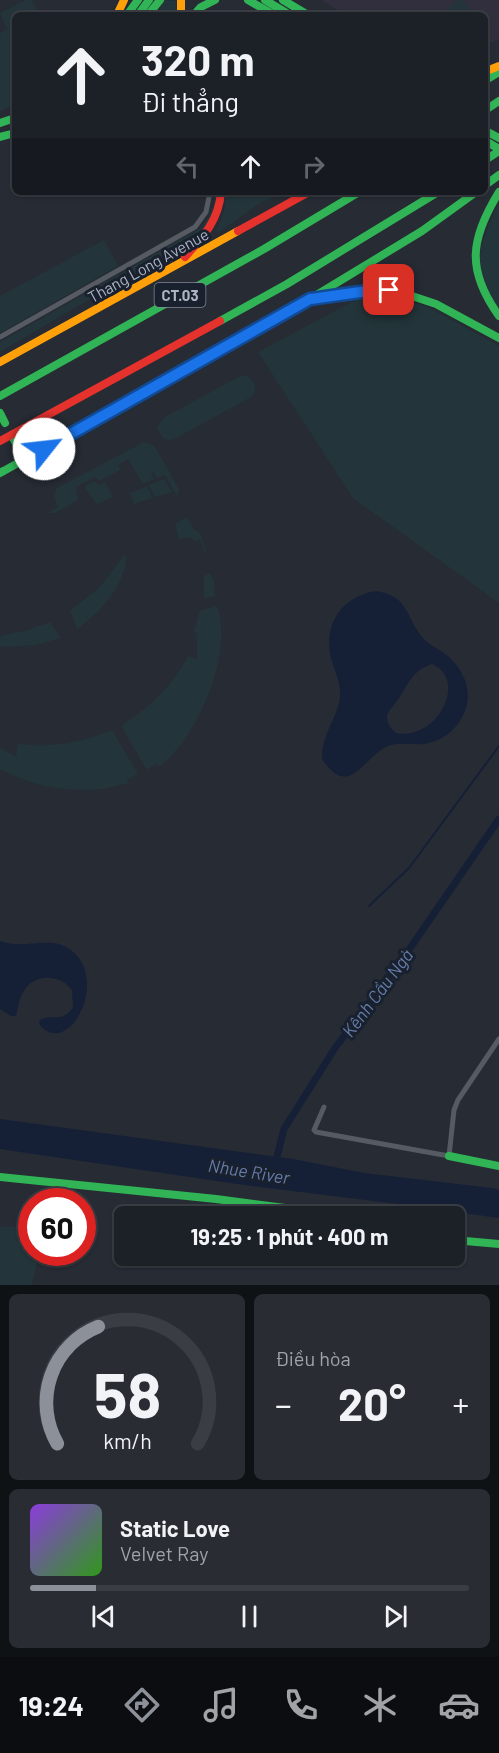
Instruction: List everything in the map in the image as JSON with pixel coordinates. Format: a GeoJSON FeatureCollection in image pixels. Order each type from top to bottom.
{"type":"FeatureCollection","features":[{"type":"Feature","properties":{"kind":"main road"},"geometry":{"type":"LineString","coordinates":[[151,12],[160,0]]}},
{"type":"Feature","properties":{"kind":"main road"},"geometry":{"type":"LineString","coordinates":[[197,12],[215,0]]}},
{"type":"Feature","properties":{"kind":"main road"},"geometry":{"type":"LineString","coordinates":[[265,0],[285,12]]}},
{"type":"Feature","properties":{"kind":"main road"},"geometry":{"type":"LineString","coordinates":[[283,0],[303,12]]}},
{"type":"Feature","properties":{"kind":"main road"},"geometry":{"type":"LineString","coordinates":[[251,2],[269,12]]}},
{"type":"Feature","properties":{"kind":"main road"},"geometry":{"type":"LineString","coordinates":[[499,192],[481,224],[476,246],[480,286],[499,316]]}},
{"type":"Feature","properties":{"kind":"main road"},"geometry":{"type":"LineString","coordinates":[[179,263],[214,222],[221,195]]}},
{"type":"Feature","properties":{"kind":"main road","name":"Thang Long Avenue"},"geometry":{"type":"LineString","coordinates":[[0,362],[304,195]]}},
{"type":"Feature","properties":{"kind":"main road","name":"CT.03"},"geometry":{"type":"LineString","coordinates":[[0,396],[264,249],[354,195]]}},
{"type":"Feature","properties":{"kind":"main road","name":"CT.03"},"geometry":{"type":"LineString","coordinates":[[0,441],[287,284],[433,195]]}},
{"type":"Feature","properties":{"kind":"main road"},"geometry":{"type":"LineString","coordinates":[[1,472],[310,299],[422,231],[472,195]]}},
{"type":"Feature","properties":{"kind":"main road"},"geometry":{"type":"LineString","coordinates":[[310,299],[340,296],[365,290],[410,293],[429,299],[499,338]]}},
{"type":"Feature","properties":{"kind":"main road"},"geometry":{"type":"LineString","coordinates":[[0,412],[5,423]]}},
{"type":"Feature","properties":{"kind":"main road"},"geometry":{"type":"LineString","coordinates":[[12,436],[25,460]]}},
{"type":"Feature","properties":{"kind":"main road"},"geometry":{"type":"LineString","coordinates":[[449,1156],[499,1166]]}},
{"type":"Feature","properties":{"kind":"main road"},"geometry":{"type":"LineString","coordinates":[[0,1177],[270,1206]]}},
{"type":"Feature","properties":{"kind":"main road"},"geometry":{"type":"LineString","coordinates":[[465,1241],[499,1244]]}},
{"type":"Feature","properties":{"kind":"street"},"geometry":{"type":"LineString","coordinates":[[0,337],[195,227],[206,212],[209,195]]}},
{"type":"Feature","properties":{"kind":"street"},"geometry":{"type":"LineString","coordinates":[[324,1107],[314,1125],[316,1132],[449,1156],[454,1110],[458,1100],[499,1039]]}},
{"type":"Feature","properties":{"kind":"shaded area"},"geometry":{"type":"Polygon","coordinates":[[[26,0],[32,0],[38,12],[12,12],[12,105],[0,111],[0,33],[7,29],[0,13],[26,0]]]}},
{"type":"Feature","properties":{"kind":"shaded area"},"geometry":{"type":"Polygon","coordinates":[[[165,0],[176,1],[176,12],[157,12],[165,0]]]}},
{"type":"Feature","properties":{"kind":"shaded area"},"geometry":{"type":"Polygon","coordinates":[[[322,0],[499,0],[499,39],[488,44],[488,12],[340,12],[322,0]]]}},
{"type":"Feature","properties":{"kind":"shaded area"},"geometry":{"type":"Polygon","coordinates":[[[458,0],[462,0],[473,12],[445,12],[458,0]]]}},
{"type":"Feature","properties":{"kind":"shaded area"},"geometry":{"type":"Polygon","coordinates":[[[215,195],[219,195],[216,212],[202,233],[0,352],[0,342],[199,229],[206,221],[214,203],[215,195]]]}},
{"type":"Feature","properties":{"kind":"shaded area"},"geometry":{"type":"Polygon","coordinates":[[[226,195],[279,195],[260,203],[221,231],[216,232],[224,212],[226,195]]]}},
{"type":"Feature","properties":{"kind":"shaded area"},"geometry":{"type":"Polygon","coordinates":[[[499,204],[499,309],[482,273],[480,255],[486,231],[499,204]]]}},
{"type":"Feature","properties":{"kind":"shaded area"},"geometry":{"type":"Polygon","coordinates":[[[104,240],[118,266],[0,333],[0,296],[104,240]]]}},
{"type":"Feature","properties":{"kind":"shaded area"},"geometry":{"type":"Polygon","coordinates":[[[369,297],[399,298],[428,307],[499,346],[499,603],[353,498],[258,352],[352,302],[369,297]]]}},
{"type":"Feature","properties":{"kind":"shaded area"},"geometry":{"type":"Polygon","coordinates":[[[242,375],[249,377],[254,385],[255,392],[251,397],[174,439],[168,440],[161,435],[157,427],[165,417],[242,375]]]}},
{"type":"Feature","properties":{"kind":"shaded area"},"geometry":{"type":"Polygon","coordinates":[[[144,442],[154,445],[179,489],[177,496],[165,475],[157,478],[153,471],[151,473],[154,479],[143,484],[128,459],[119,465],[120,470],[99,481],[95,477],[76,487],[78,500],[55,513],[48,513],[58,507],[54,496],[57,488],[144,442]]]}},
{"type":"Feature","properties":{"kind":"shaded area"},"geometry":{"type":"Polygon","coordinates":[[[164,479],[172,492],[155,497],[149,485],[164,479]]]}},
{"type":"Feature","properties":{"kind":"shaded area"},"geometry":{"type":"Polygon","coordinates":[[[94,481],[99,485],[105,482],[113,497],[97,504],[84,487],[94,481]]]}},
{"type":"Feature","properties":{"kind":"shaded area"},"geometry":{"type":"Polygon","coordinates":[[[147,486],[152,498],[134,504],[130,493],[147,486]]]}},
{"type":"Feature","properties":{"kind":"shaded area"},"geometry":{"type":"Polygon","coordinates":[[[187,517],[194,530],[199,532],[206,550],[200,539],[195,541],[190,537],[179,539],[175,524],[187,517]]]}},
{"type":"Feature","properties":{"kind":"shaded area"},"geometry":{"type":"Polygon","coordinates":[[[126,553],[122,576],[111,596],[77,629],[70,611],[99,588],[126,553]]]}},
{"type":"Feature","properties":{"kind":"shaded area"},"geometry":{"type":"Polygon","coordinates":[[[210,573],[214,582],[215,596],[204,598],[204,576],[210,573]]]}},
{"type":"Feature","properties":{"kind":"shaded area"},"geometry":{"type":"Polygon","coordinates":[[[217,606],[221,625],[221,647],[209,693],[187,736],[159,767],[157,763],[147,770],[121,726],[141,712],[168,687],[188,656],[197,659],[197,634],[194,632],[200,611],[217,606]]]}},
{"type":"Feature","properties":{"kind":"shaded area"},"geometry":{"type":"Polygon","coordinates":[[[50,622],[61,638],[36,645],[0,647],[0,636],[50,622]]]}},
{"type":"Feature","properties":{"kind":"shaded area"},"geometry":{"type":"Polygon","coordinates":[[[112,730],[138,774],[127,780],[129,783],[96,789],[63,789],[31,782],[0,769],[0,748],[16,757],[18,744],[66,743],[112,730]]]}},
{"type":"Feature","properties":{"kind":"shaded area"},"geometry":{"type":"Polygon","coordinates":[[[0,1227],[18,1227],[18,1266],[36,1266],[32,1285],[0,1285],[0,1227]]]}},
{"type":"Feature","properties":{"kind":"water"},"geometry":{"type":"Polygon","coordinates":[[[376,591],[396,598],[402,603],[425,640],[442,651],[459,669],[466,682],[468,697],[461,719],[445,736],[431,743],[391,745],[381,750],[349,776],[341,776],[332,771],[322,759],[324,741],[336,714],[340,698],[339,683],[331,658],[330,634],[338,614],[354,599],[376,591]],[[432,664],[420,670],[411,679],[388,715],[389,725],[396,733],[411,733],[424,728],[435,719],[448,695],[448,683],[443,672],[432,664]]]}},
{"type":"Feature","properties":{"kind":"water"},"geometry":{"type":"Polygon","coordinates":[[[0,941],[18,944],[53,943],[68,948],[81,961],[87,977],[86,995],[81,1011],[73,1024],[62,1032],[50,1033],[39,1024],[40,1020],[45,1018],[64,1016],[73,1008],[72,990],[61,981],[54,979],[40,979],[28,986],[22,995],[16,1016],[11,1016],[0,1009],[0,941]]]}},
{"type":"Feature","properties":{"kind":"water","name":"Nhue River"},"geometry":{"type":"Polygon","coordinates":[[[0,1119],[293,1159],[364,1173],[499,1190],[499,1218],[465,1213],[465,1206],[412,1206],[244,1185],[0,1149],[0,1119]]]}},
{"type":"Feature","properties":{"kind":"waterway"},"geometry":{"type":"LineString","coordinates":[[369,906],[409,868],[499,746]]}},
{"type":"Feature","properties":{"kind":"waterway","name":"Kênh Cầu Ngà"},"geometry":{"type":"LineString","coordinates":[[275,1165],[284,1129],[335,1048],[404,957],[499,819]]}},
{"type":"Feature","properties":{"kind":"traffic: fast"},"geometry":{"type":"LineString","coordinates":[[129,12],[138,0]]}},
{"type":"Feature","properties":{"kind":"traffic: fast"},"geometry":{"type":"LineString","coordinates":[[140,12],[149,0]]}},
{"type":"Feature","properties":{"kind":"traffic: fast"},"geometry":{"type":"LineString","coordinates":[[150,12],[160,0]]}},
{"type":"Feature","properties":{"kind":"traffic: fast"},"geometry":{"type":"LineString","coordinates":[[197,12],[215,0]]}},
{"type":"Feature","properties":{"kind":"traffic: fast"},"geometry":{"type":"LineString","coordinates":[[248,0],[269,12]]}},
{"type":"Feature","properties":{"kind":"traffic: fast"},"geometry":{"type":"LineString","coordinates":[[265,0],[285,12]]}},
{"type":"Feature","properties":{"kind":"traffic: fast"},"geometry":{"type":"LineString","coordinates":[[283,0],[303,12]]}},
{"type":"Feature","properties":{"kind":"traffic: fast"},"geometry":{"type":"LineString","coordinates":[[488,79],[499,72]]}},
{"type":"Feature","properties":{"kind":"traffic: fast"},"geometry":{"type":"LineString","coordinates":[[488,108],[499,101]]}},
{"type":"Feature","properties":{"kind":"traffic: fast"},"geometry":{"type":"LineString","coordinates":[[0,123],[12,119]]}},
{"type":"Feature","properties":{"kind":"traffic: fast"},"geometry":{"type":"LineString","coordinates":[[488,132],[499,138]]}},
{"type":"Feature","properties":{"kind":"traffic: fast"},"geometry":{"type":"LineString","coordinates":[[0,137],[12,134]]}},
{"type":"Feature","properties":{"kind":"traffic: fast"},"geometry":{"type":"LineString","coordinates":[[488,142],[499,149]]}},
{"type":"Feature","properties":{"kind":"traffic: fast"},"geometry":{"type":"LineString","coordinates":[[488,158],[499,151]]}},
{"type":"Feature","properties":{"kind":"traffic: fast"},"geometry":{"type":"LineString","coordinates":[[488,183],[499,175]]}},
{"type":"Feature","properties":{"kind":"traffic: fast"},"geometry":{"type":"LineString","coordinates":[[499,192],[482,225],[476,254],[481,284],[499,316]]}},
{"type":"Feature","properties":{"kind":"traffic: fast"},"geometry":{"type":"LineString","coordinates":[[0,396],[264,249],[354,195]]}},
{"type":"Feature","properties":{"kind":"traffic: fast"},"geometry":{"type":"LineString","coordinates":[[220,321],[287,284],[433,195]]}},
{"type":"Feature","properties":{"kind":"traffic: fast"},"geometry":{"type":"LineString","coordinates":[[0,473],[310,299],[422,231],[472,195]]}},
{"type":"Feature","properties":{"kind":"traffic: fast"},"geometry":{"type":"LineString","coordinates":[[313,299],[337,297],[367,290],[403,293],[436,304],[499,338]]}},
{"type":"Feature","properties":{"kind":"traffic: fast"},"geometry":{"type":"LineString","coordinates":[[0,413],[5,423]]}},
{"type":"Feature","properties":{"kind":"traffic: fast"},"geometry":{"type":"LineString","coordinates":[[12,436],[25,460]]}},
{"type":"Feature","properties":{"kind":"traffic: fast"},"geometry":{"type":"LineString","coordinates":[[449,1156],[499,1166]]}},
{"type":"Feature","properties":{"kind":"traffic: fast"},"geometry":{"type":"LineString","coordinates":[[0,1177],[270,1206]]}},
{"type":"Feature","properties":{"kind":"traffic: fast"},"geometry":{"type":"LineString","coordinates":[[465,1241],[499,1244]]}},
{"type":"Feature","properties":{"kind":"traffic: slow"},"geometry":{"type":"LineString","coordinates":[[118,12],[124,0]]}},
{"type":"Feature","properties":{"kind":"traffic: slow"},"geometry":{"type":"LineString","coordinates":[[181,0],[181,12]]}},
{"type":"Feature","properties":{"kind":"traffic: slow"},"geometry":{"type":"LineString","coordinates":[[488,70],[499,66]]}},
{"type":"Feature","properties":{"kind":"traffic: slow"},"geometry":{"type":"LineString","coordinates":[[0,362],[238,231]]}},
{"type":"Feature","properties":{"kind":"traffic: jam"},"geometry":{"type":"LineString","coordinates":[[185,257],[204,235],[213,220],[221,195]]}},
{"type":"Feature","properties":{"kind":"traffic: jam"},"geometry":{"type":"LineString","coordinates":[[238,231],[304,195]]}},
{"type":"Feature","properties":{"kind":"traffic: jam"},"geometry":{"type":"LineString","coordinates":[[0,441],[220,321]]}},
{"type":"Feature","properties":{"kind":"route"},"geometry":{"type":"LineString","coordinates":[[44,449],[310,299],[340,296],[365,290],[389,290]]}}]}
